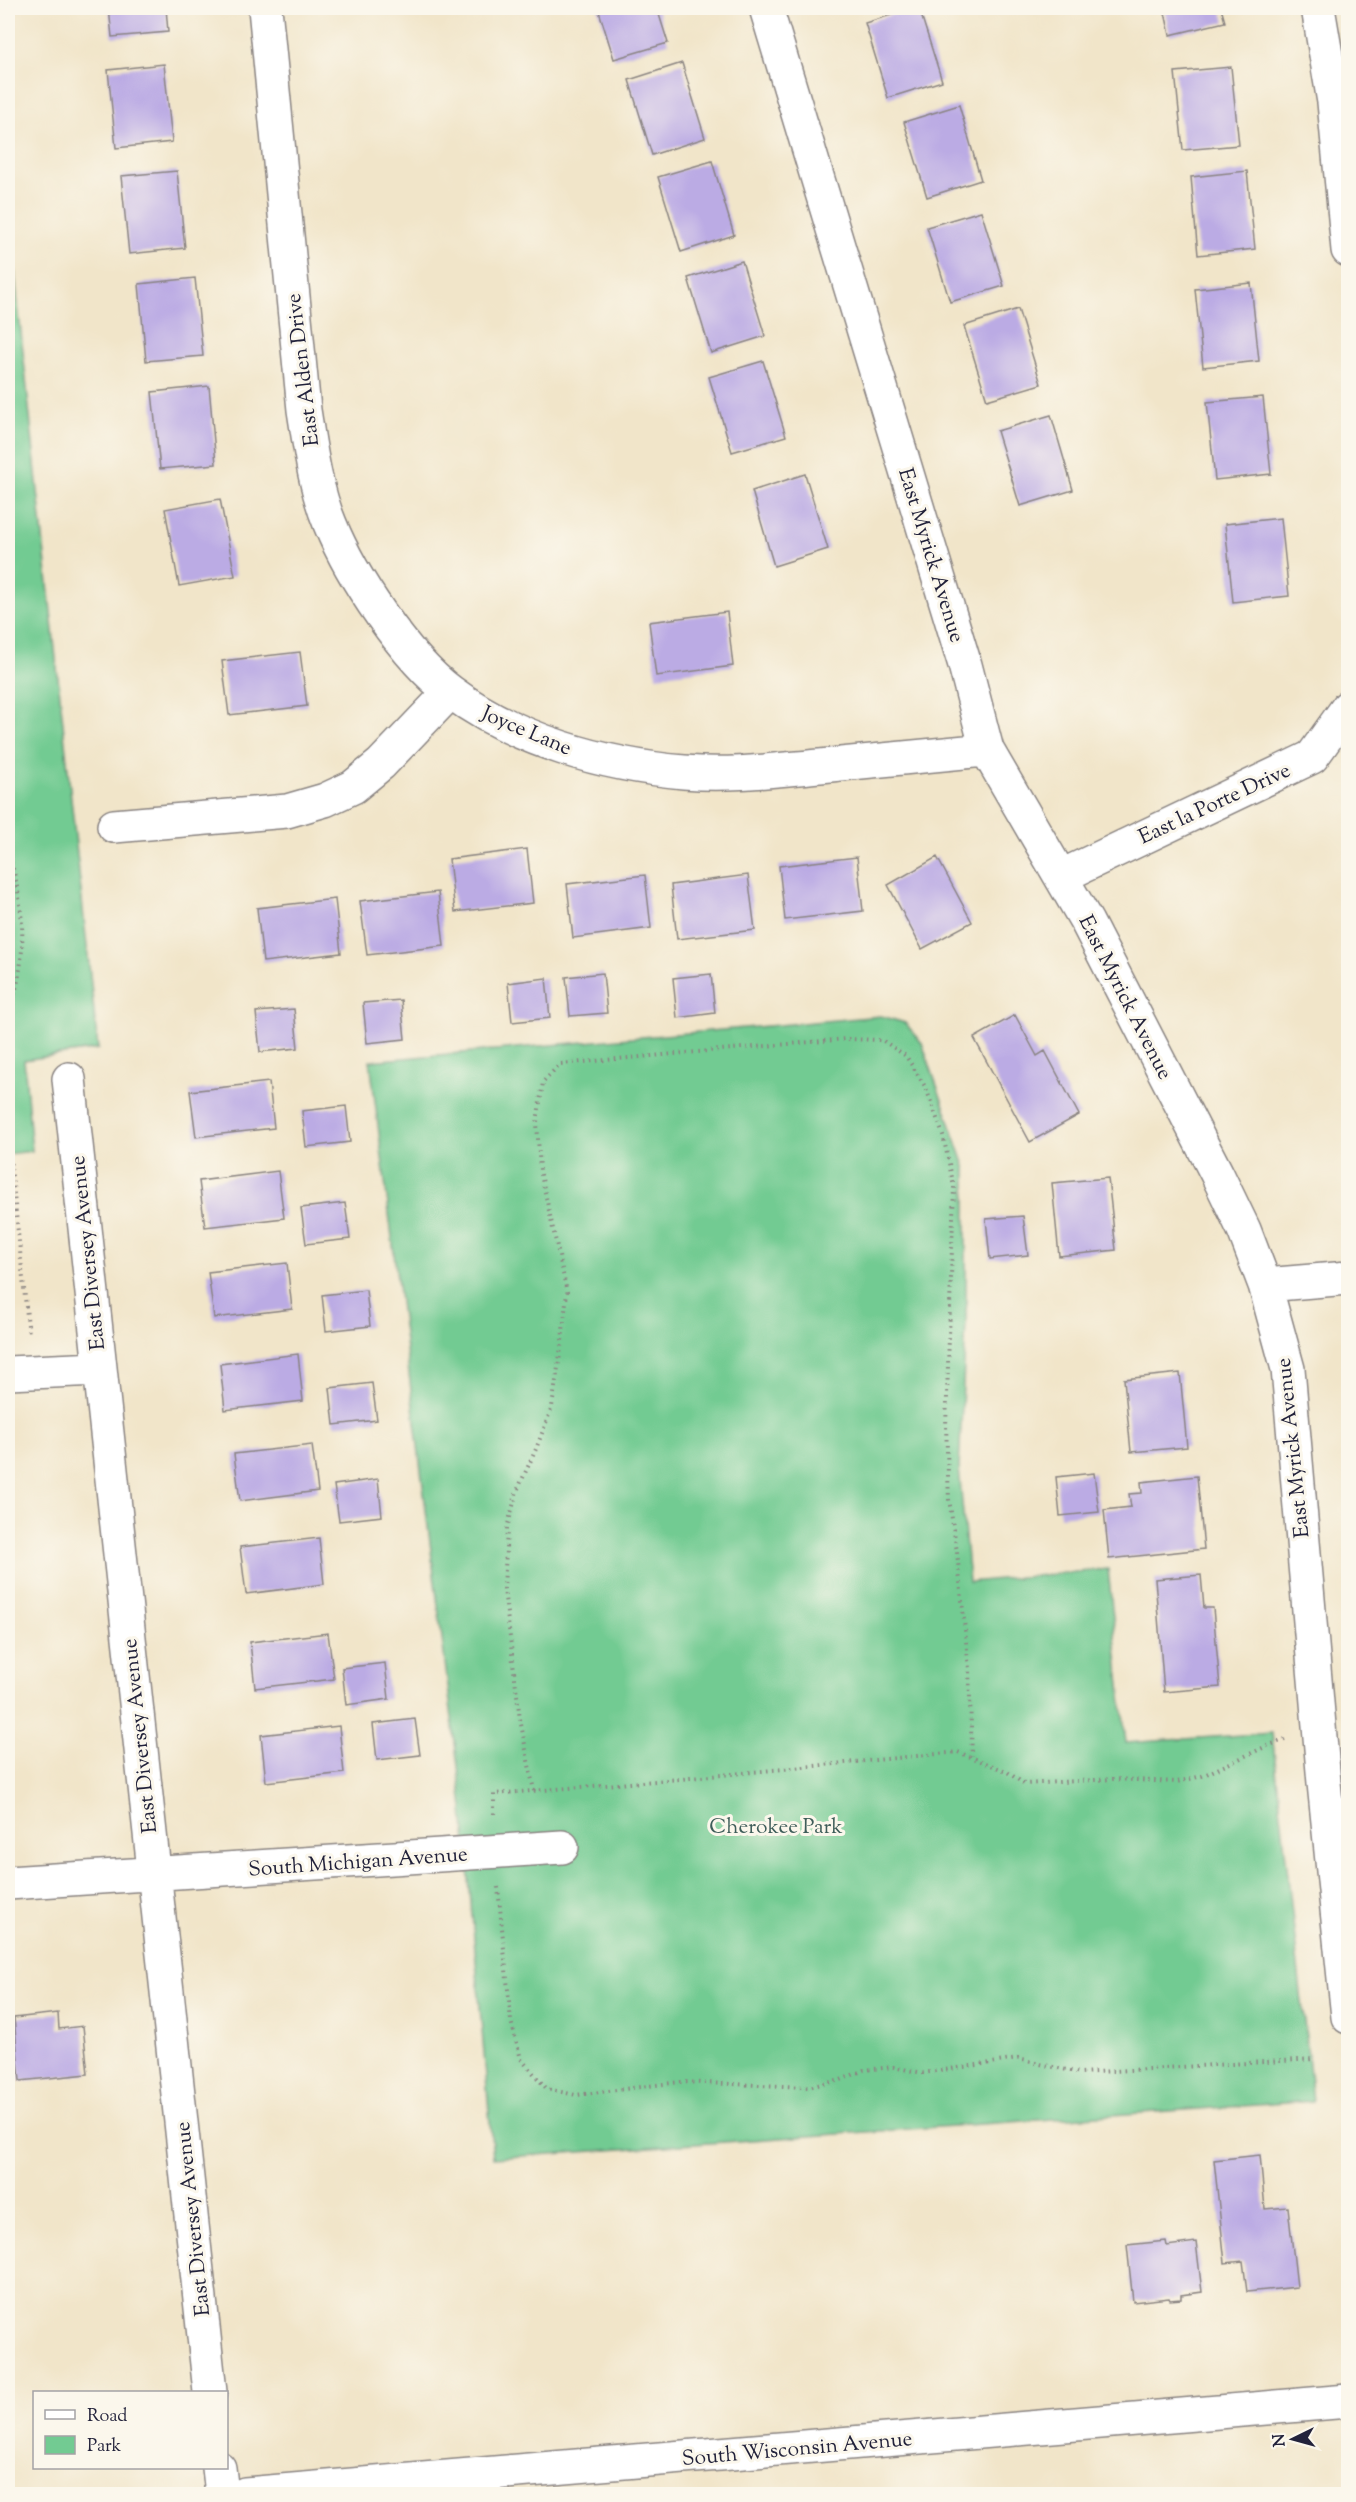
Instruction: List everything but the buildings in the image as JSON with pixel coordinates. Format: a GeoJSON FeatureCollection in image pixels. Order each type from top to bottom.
{"type":"FeatureCollection","features":[{"type":"Feature","properties":{"kind":"street","name":"East Alden Drive"},"geometry":{"type":"LineString","coordinates":[[265,8],[303,410],[314,472],[330,525],[354,571],[412,654],[450,692]]}},
{"type":"Feature","properties":{"kind":"street","name":"East Myrick Avenue"},"geometry":{"type":"LineString","coordinates":[[766,8],[965,665],[987,750],[1062,876],[1217,1174],[1244,1230],[1265,1285],[1287,1369],[1319,1730],[1336,1781],[1348,2017]]}},
{"type":"Feature","properties":{"kind":"street"},"geometry":{"type":"LineString","coordinates":[[1318,8],[1334,102],[1348,250]]}},
{"type":"Feature","properties":{"kind":"street","name":"Joyce Lane"},"geometry":{"type":"LineString","coordinates":[[450,692],[488,716],[551,744],[613,762],[686,772],[764,771],[987,750]]}},
{"type":"Feature","properties":{"kind":"street"},"geometry":{"type":"LineString","coordinates":[[114,826],[287,811],[325,800],[353,787],[381,764],[450,692]]}},
{"type":"Feature","properties":{"kind":"street","name":"East la Porte Drive"},"geometry":{"type":"LineString","coordinates":[[1062,876],[1312,756],[1348,707]]}},
{"type":"Feature","properties":{"kind":"street","name":"East Diversey Avenue"},"geometry":{"type":"LineString","coordinates":[[69,1079],[210,2391]]}},
{"type":"Feature","properties":{"kind":"street"},"geometry":{"type":"LineString","coordinates":[[1265,1285],[1348,1278]]}},
{"type":"Feature","properties":{"kind":"street"},"geometry":{"type":"LineString","coordinates":[[20,1372],[99,1369]]}},
{"type":"Feature","properties":{"kind":"street","name":"South Michigan Avenue"},"geometry":{"type":"LineString","coordinates":[[8,1883],[562,1847]]}},
{"type":"Feature","properties":{"kind":"street","name":"South Wisconsin Avenue"},"geometry":{"type":"LineString","coordinates":[[245,2494],[1348,2401]]}},
{"type":"Feature","properties":{"kind":"street"},"geometry":{"type":"LineString","coordinates":[[219,2469],[222,2494]]}},
{"type":"Feature","properties":{"kind":"path"},"geometry":{"type":"LineString","coordinates":[[8,851],[21,905],[24,948],[17,990],[8,1014]]}},
{"type":"Feature","properties":{"kind":"path"},"geometry":{"type":"LineString","coordinates":[[534,1791],[520,1719],[504,1589],[507,1528],[517,1491],[552,1407],[567,1292],[540,1170],[537,1122],[543,1083],[560,1064],[846,1039],[882,1040],[906,1056],[926,1088],[943,1135],[954,1187],[946,1436],[949,1499],[969,1669],[972,1756]]}},
{"type":"Feature","properties":{"kind":"path"},"geometry":{"type":"LineString","coordinates":[[8,1140],[20,1372]]}},
{"type":"Feature","properties":{"kind":"path"},"geometry":{"type":"LineString","coordinates":[[1315,2058],[1080,2073],[1018,2059],[923,2073],[893,2067],[864,2070],[841,2080],[808,2087],[680,2082],[576,2095],[547,2089],[521,2059],[511,2020],[494,1852],[494,1794],[958,1752],[1006,1771],[1024,1784],[1114,1779],[1177,1782],[1202,1776],[1269,1745],[1319,1730]]}},
{"type":"Feature","properties":{"kind":"green space"},"geometry":{"type":"Polygon","coordinates":[[[8,212],[98,1049],[24,1060],[32,1151],[8,1154],[8,212]]]}},
{"type":"Feature","properties":{"kind":"green space","name":"Cherokee Park"},"geometry":{"type":"Polygon","coordinates":[[[881,1016],[905,1023],[922,1043],[966,1169],[966,1322],[959,1468],[969,1582],[1108,1569],[1126,1743],[1272,1733],[1313,2101],[493,2158],[462,1799],[370,1061],[881,1016]]]}}]}
